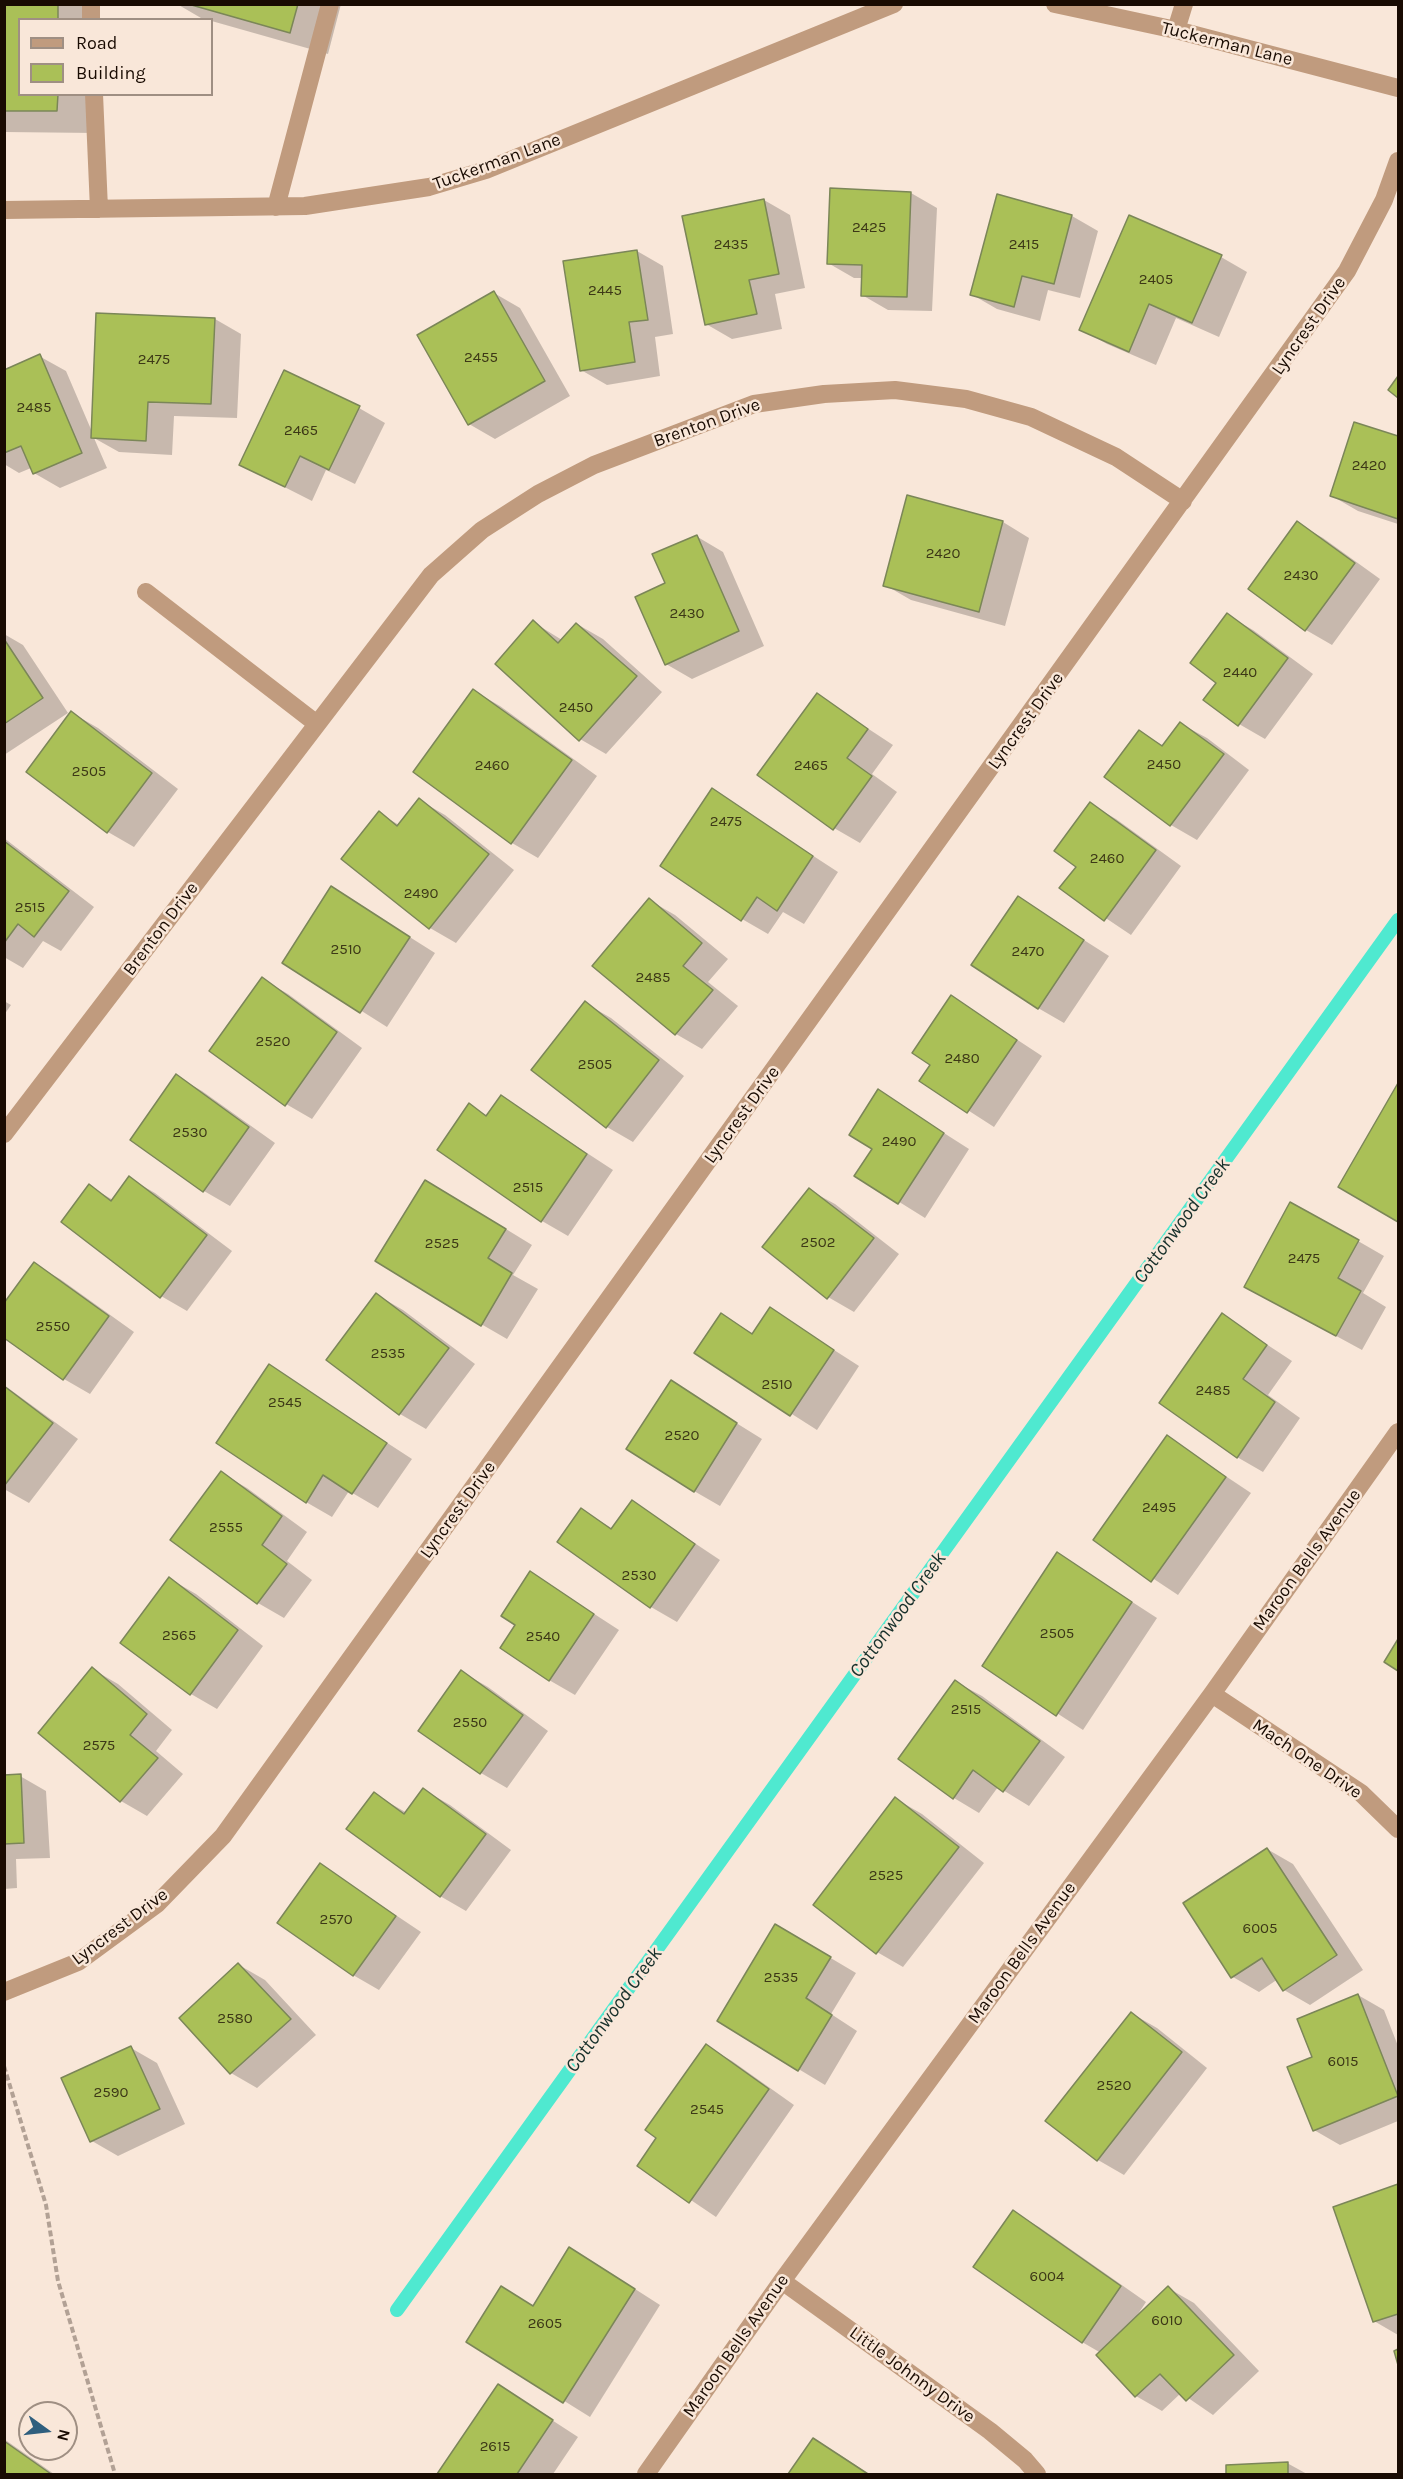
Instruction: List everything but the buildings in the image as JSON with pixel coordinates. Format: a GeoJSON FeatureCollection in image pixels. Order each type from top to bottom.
{"type":"FeatureCollection","features":[{"type":"Feature","properties":{"kind":"street"},"geometry":{"type":"LineString","coordinates":[[276,207],[330,4]]}},
{"type":"Feature","properties":{"kind":"street","name":"Tuckerman Lane"},"geometry":{"type":"LineString","coordinates":[[4,210],[305,206],[371,198],[429,187],[486,170],[894,4]]}},
{"type":"Feature","properties":{"kind":"street","name":"Tuckerman Lane"},"geometry":{"type":"LineString","coordinates":[[1055,4],[1176,30],[1398,88]]}},
{"type":"Feature","properties":{"kind":"street"},"geometry":{"type":"LineString","coordinates":[[1176,30],[1184,4]]}},
{"type":"Feature","properties":{"kind":"street"},"geometry":{"type":"LineString","coordinates":[[94,96],[99,209]]}},
{"type":"Feature","properties":{"kind":"street","name":"Lyncrest Drive"},"geometry":{"type":"LineString","coordinates":[[4,1992],[78,1962],[158,1904],[223,1836],[1347,271],[1379,211],[1398,161]]}},
{"type":"Feature","properties":{"kind":"street","name":"Brenton Drive"},"geometry":{"type":"LineString","coordinates":[[4,1134],[431,575],[482,531],[538,494],[594,465],[754,404],[824,394],[896,390],[966,399],[1031,417],[1116,457],[1183,501]]}},
{"type":"Feature","properties":{"kind":"street"},"geometry":{"type":"LineString","coordinates":[[146,592],[317,724]]}},
{"type":"Feature","properties":{"kind":"street","name":"Maroon Bells Avenue"},"geometry":{"type":"LineString","coordinates":[[646,2475],[782,2281],[1212,1694],[1398,1432]]}},
{"type":"Feature","properties":{"kind":"street","name":"Mach One Drive"},"geometry":{"type":"LineString","coordinates":[[1212,1694],[1360,1793],[1398,1829]]}},
{"type":"Feature","properties":{"kind":"street","name":"Little Johnny Drive"},"geometry":{"type":"LineString","coordinates":[[782,2281],[990,2432],[1025,2460],[1037,2475]]}},
{"type":"Feature","properties":{"kind":"path"},"geometry":{"type":"LineString","coordinates":[[4,2066],[46,2205],[58,2281],[116,2475]]}},
{"type":"Feature","properties":{"kind":"waterway","name":"Cottonwood Creek"},"geometry":{"type":"LineString","coordinates":[[397,2310],[1398,920]]}}]}
